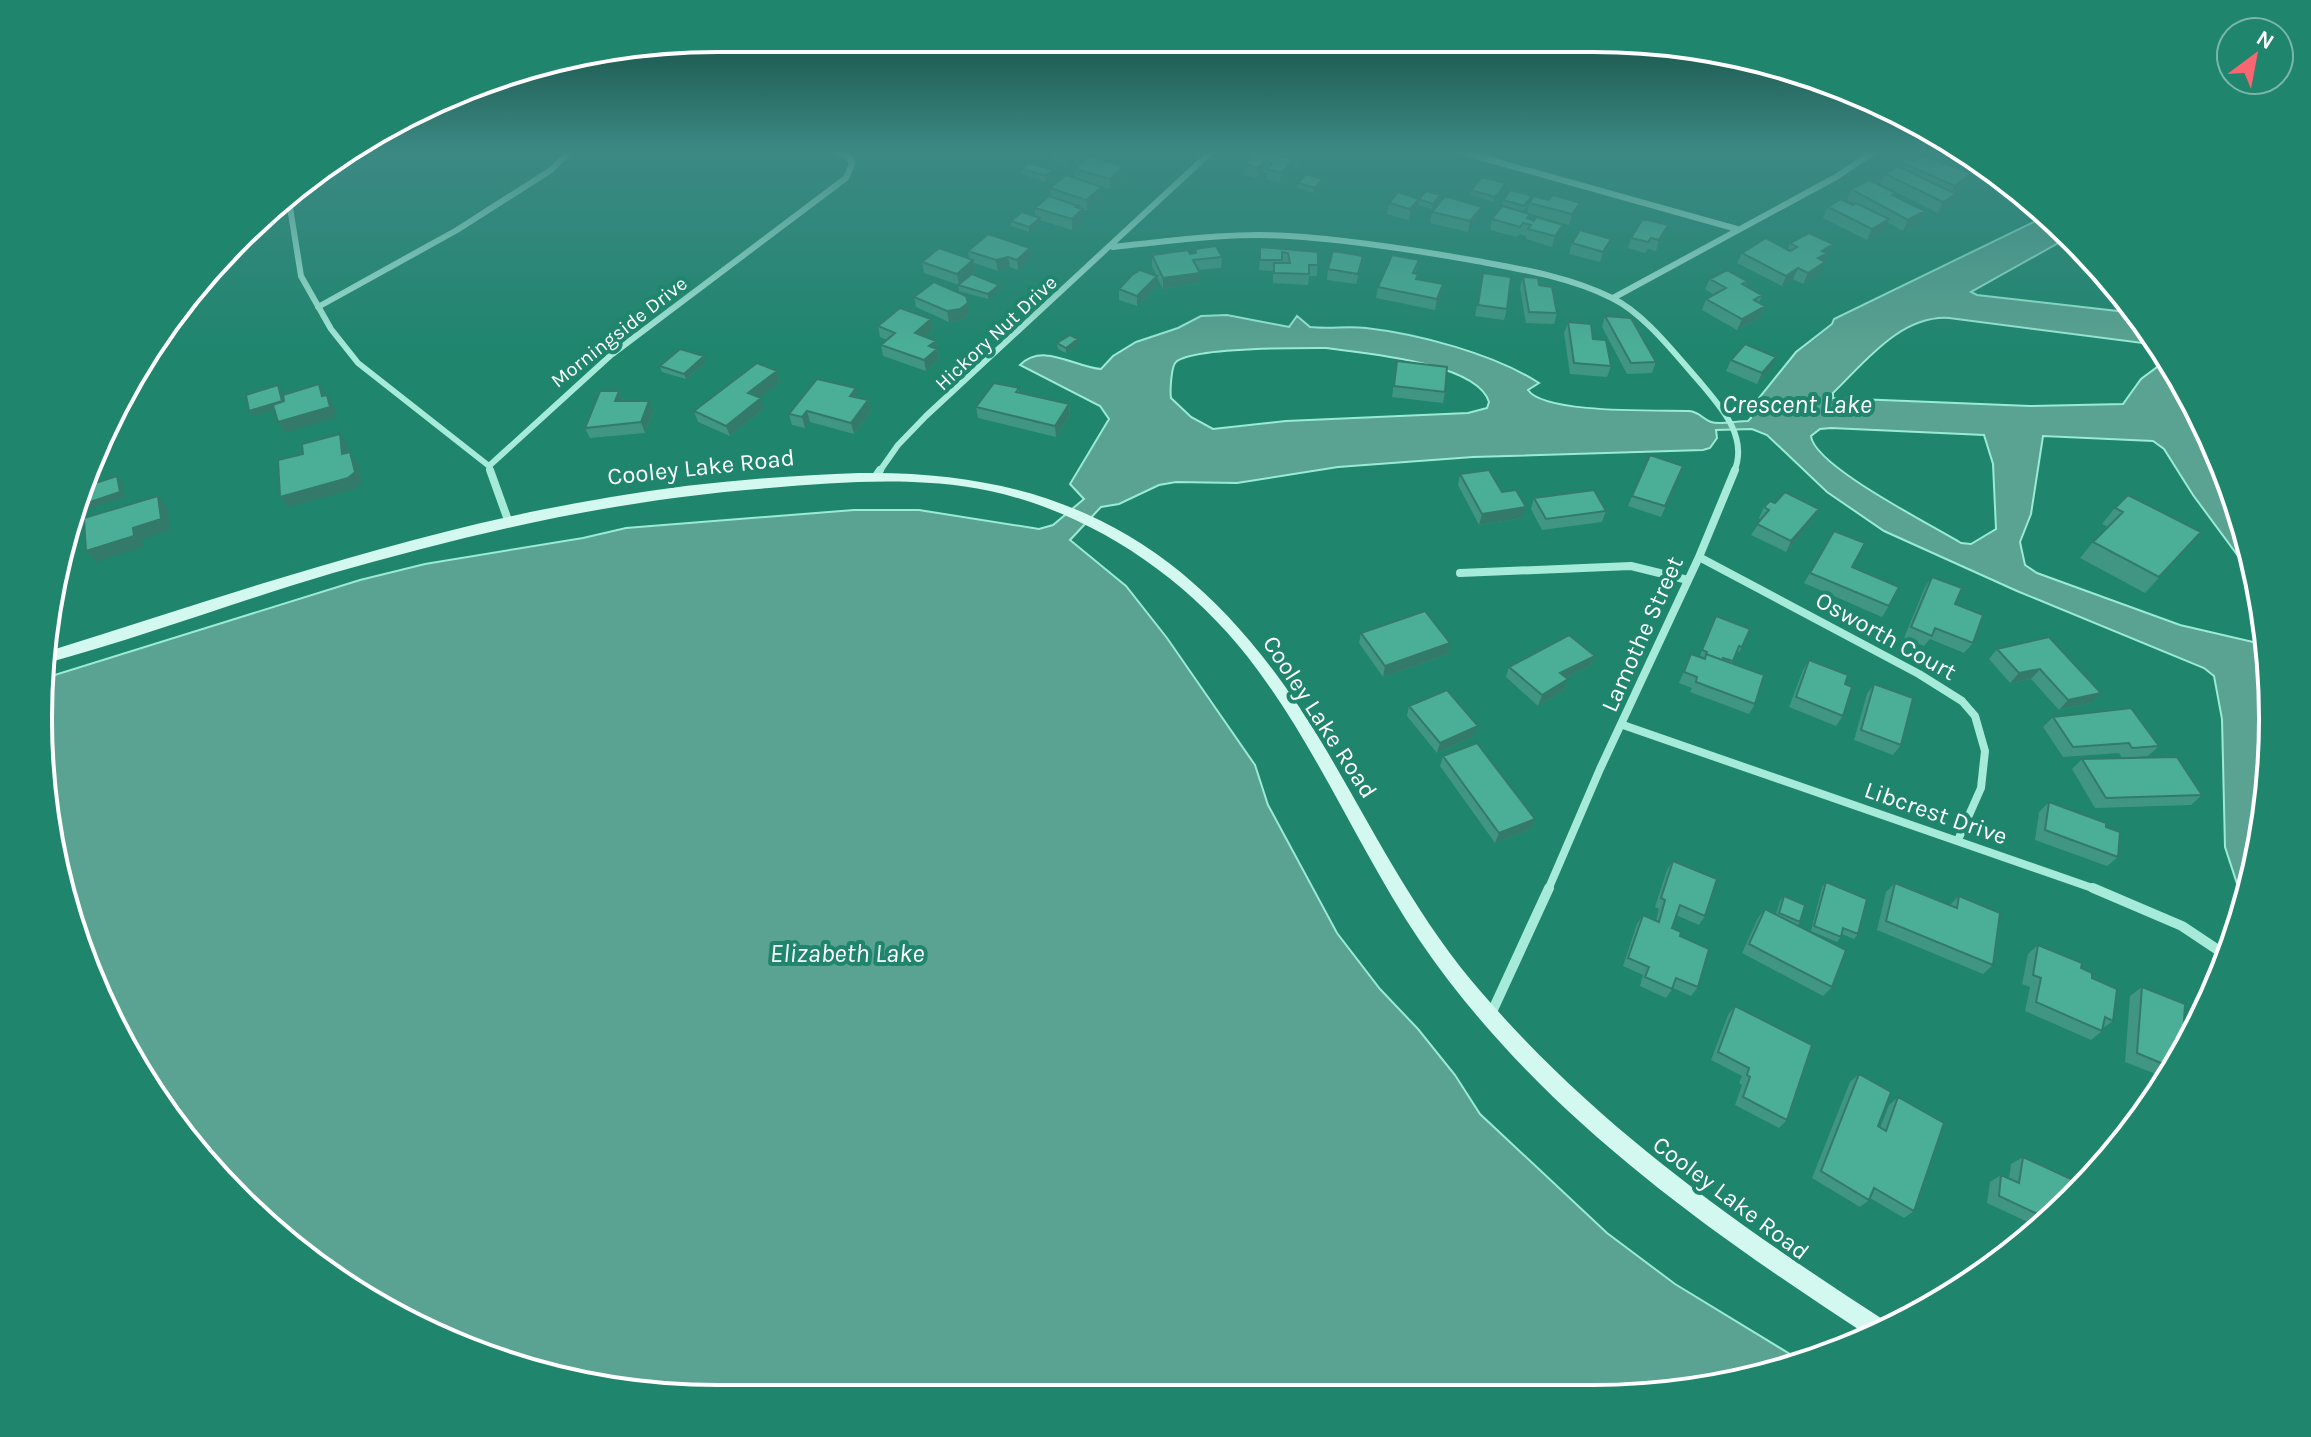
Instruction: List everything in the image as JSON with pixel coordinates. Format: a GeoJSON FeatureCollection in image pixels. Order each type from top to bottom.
{"type":"FeatureCollection","features":[{"type":"Feature","properties":{"kind":"main road","name":"Cooley Lake Road"},"geometry":{"type":"LineString","coordinates":[[55,655],[294,578],[508,520],[685,491],[764,482],[876,476],[963,482],[1012,492],[1058,507],[1097,524],[1162,565],[1195,592],[1251,650],[1314,742],[1429,938],[1506,1034],[1625,1149],[1770,1260],[1870,1324]]}},
{"type":"Feature","properties":{"kind":"street"},"geometry":{"type":"LineString","coordinates":[[292,218],[301,276],[331,329],[358,363],[489,466],[508,520]]}},
{"type":"Feature","properties":{"kind":"street"},"geometry":{"type":"LineString","coordinates":[[318,307],[476,218]]}},
{"type":"Feature","properties":{"kind":"street","name":"Morningside Drive"},"geometry":{"type":"LineString","coordinates":[[489,466],[611,355],[793,218]]}},
{"type":"Feature","properties":{"kind":"street","name":"Hickory Nut Drive"},"geometry":{"type":"LineString","coordinates":[[876,476],[886,457],[1143,218]]}},
{"type":"Feature","properties":{"kind":"street"},"geometry":{"type":"LineString","coordinates":[[1698,218],[1737,229]]}},
{"type":"Feature","properties":{"kind":"street"},"geometry":{"type":"LineString","coordinates":[[1113,247],[1218,236],[1289,236],[1493,262],[1536,272],[1613,298],[1758,218]]}},
{"type":"Feature","properties":{"kind":"street","name":"Lamothe Street"},"geometry":{"type":"LineString","coordinates":[[1490,1015],[1699,557],[1739,460],[1734,431],[1728,419],[1672,348],[1613,298]]}},
{"type":"Feature","properties":{"kind":"street","name":"Osworth Court"},"geometry":{"type":"LineString","coordinates":[[1699,557],[1919,674],[1962,701],[1980,725],[1986,764],[1971,820],[1958,840]]}},
{"type":"Feature","properties":{"kind":"street"},"geometry":{"type":"LineString","coordinates":[[1460,573],[1631,566],[1688,580]]}},
{"type":"Feature","properties":{"kind":"street","name":"Libcrest Drive"},"geometry":{"type":"LineString","coordinates":[[1623,725],[1958,840],[2152,912],[2218,949]]}},
{"type":"Feature","properties":{"kind":"water","name":"Elizabeth Lake"},"geometry":{"type":"Polygon","coordinates":[[[2036,221],[2059,242],[1971,292],[2120,311],[2143,343],[1949,318],[1932,319],[1915,324],[1885,343],[1833,393],[1833,398],[2030,406],[2123,404],[2141,379],[2158,366],[2208,463],[2224,504],[2239,557],[2164,449],[2153,441],[2043,436],[2031,514],[2020,542],[2025,565],[2037,573],[2180,625],[2254,642],[2258,675],[2258,762],[2246,849],[2237,885],[2225,847],[2222,719],[2214,676],[2204,668],[2017,591],[1884,531],[1827,492],[1767,435],[1752,429],[1716,430],[1717,438],[1710,448],[1703,450],[1473,457],[1338,467],[1237,483],[1176,482],[1159,485],[1119,504],[1101,507],[1070,540],[1126,586],[1167,638],[1255,765],[1268,805],[1337,933],[1380,989],[1455,1075],[1480,1114],[1607,1233],[1675,1284],[1791,1355],[1723,1372],[1679,1379],[1592,1385],[718,1385],[632,1379],[546,1362],[463,1334],[385,1296],[348,1273],[279,1220],[217,1158],[164,1089],[121,1013],[87,933],[65,849],[58,805],[53,762],[53,676],[360,580],[425,564],[626,528],[854,510],[919,510],[1039,529],[1053,525],[1084,499],[1070,484],[1109,419],[1100,406],[1020,365],[1029,358],[1049,356],[1101,369],[1113,356],[1136,342],[1178,328],[1201,316],[1227,315],[1289,327],[1297,316],[1310,327],[1366,328],[1409,335],[1478,354],[1521,373],[1539,383],[1528,390],[1538,398],[1578,407],[1689,411],[1719,423],[1748,421],[1751,418],[1749,411],[1796,352],[1832,324],[1834,319],[2036,221]],[[1326,348],[1203,353],[1174,364],[1171,398],[1191,417],[1213,429],[1286,421],[1468,413],[1487,408],[1489,402],[1480,388],[1464,377],[1390,357],[1326,348]],[[1831,428],[1820,429],[1811,436],[1817,448],[1852,478],[1961,543],[1971,544],[1996,529],[1993,464],[1984,435],[1831,428]]]}},
{"type":"Feature","properties":{"kind":"building"},"geometry":{"type":"Polygon","coordinates":[[[1015,218],[1040,218],[1029,227],[1011,221],[1015,218]]]}},
{"type":"Feature","properties":{"kind":"building"},"geometry":{"type":"Polygon","coordinates":[[[1527,218],[1534,221],[1540,218],[1563,225],[1555,236],[1528,229],[1531,225],[1523,223],[1520,227],[1492,219],[1527,218]]]}},
{"type":"Feature","properties":{"kind":"building"},"geometry":{"type":"Polygon","coordinates":[[[1850,218],[1889,219],[1872,229],[1850,218]]]}},
{"type":"Feature","properties":{"kind":"building"},"geometry":{"type":"Polygon","coordinates":[[[1642,220],[1668,225],[1659,240],[1651,238],[1648,242],[1631,238],[1642,220]]]}},
{"type":"Feature","properties":{"kind":"building"},"geometry":{"type":"Polygon","coordinates":[[[1580,230],[1611,239],[1603,252],[1572,243],[1580,230]]]}},
{"type":"Feature","properties":{"kind":"building"},"geometry":{"type":"Polygon","coordinates":[[[1809,233],[1833,244],[1822,251],[1827,253],[1818,258],[1825,262],[1808,273],[1798,268],[1786,276],[1742,253],[1766,238],[1790,251],[1797,247],[1790,243],[1809,233]]]}},
{"type":"Feature","properties":{"kind":"building"},"geometry":{"type":"Polygon","coordinates":[[[988,234],[1030,248],[1017,260],[1008,257],[996,260],[968,251],[988,234]]]}},
{"type":"Feature","properties":{"kind":"building"},"geometry":{"type":"Polygon","coordinates":[[[1216,246],[1222,257],[1193,260],[1200,273],[1163,278],[1152,255],[1188,250],[1190,254],[1196,253],[1195,249],[1216,246]]]}},
{"type":"Feature","properties":{"kind":"building"},"geometry":{"type":"Polygon","coordinates":[[[1260,247],[1318,252],[1318,265],[1309,265],[1309,274],[1274,273],[1274,263],[1290,263],[1288,253],[1282,252],[1282,260],[1260,260],[1260,247]]]}},
{"type":"Feature","properties":{"kind":"building"},"geometry":{"type":"Polygon","coordinates":[[[939,248],[973,260],[957,274],[922,262],[939,248]]]}},
{"type":"Feature","properties":{"kind":"building"},"geometry":{"type":"Polygon","coordinates":[[[1333,251],[1363,256],[1358,274],[1328,269],[1333,251]]]}},
{"type":"Feature","properties":{"kind":"building"},"geometry":{"type":"Polygon","coordinates":[[[1392,255],[1419,260],[1413,273],[1418,274],[1416,279],[1443,284],[1437,299],[1378,287],[1392,255]]]}},
{"type":"Feature","properties":{"kind":"building"},"geometry":{"type":"Polygon","coordinates":[[[1140,270],[1157,276],[1137,296],[1119,289],[1132,275],[1140,270]]]}},
{"type":"Feature","properties":{"kind":"building"},"geometry":{"type":"Polygon","coordinates":[[[1727,270],[1747,281],[1742,284],[1762,295],[1754,300],[1765,306],[1742,319],[1706,299],[1726,288],[1710,279],[1727,270]]]}},
{"type":"Feature","properties":{"kind":"building"},"geometry":{"type":"Polygon","coordinates":[[[1483,273],[1511,277],[1507,309],[1478,305],[1483,273]]]}},
{"type":"Feature","properties":{"kind":"building"},"geometry":{"type":"Polygon","coordinates":[[[972,274],[999,285],[988,294],[958,285],[972,274]]]}},
{"type":"Feature","properties":{"kind":"building"},"geometry":{"type":"Polygon","coordinates":[[[1523,277],[1538,278],[1539,285],[1552,287],[1557,313],[1529,312],[1523,277]]]}},
{"type":"Feature","properties":{"kind":"building"},"geometry":{"type":"Polygon","coordinates":[[[934,282],[966,296],[968,303],[960,309],[947,311],[914,297],[934,282]]]}},
{"type":"Feature","properties":{"kind":"building"},"geometry":{"type":"Polygon","coordinates":[[[900,308],[931,319],[915,333],[936,341],[929,346],[937,349],[924,360],[881,345],[895,333],[878,326],[900,308]]]}},
{"type":"Feature","properties":{"kind":"building"},"geometry":{"type":"Polygon","coordinates":[[[1605,316],[1631,318],[1656,362],[1631,363],[1605,316]]]}},
{"type":"Feature","properties":{"kind":"building"},"geometry":{"type":"Polygon","coordinates":[[[1568,322],[1591,324],[1593,339],[1606,340],[1611,366],[1574,363],[1568,322]]]}},
{"type":"Feature","properties":{"kind":"building"},"geometry":{"type":"Polygon","coordinates":[[[1070,335],[1078,339],[1066,348],[1057,343],[1070,335]]]}},
{"type":"Feature","properties":{"kind":"building"},"geometry":{"type":"Polygon","coordinates":[[[1745,344],[1776,357],[1762,373],[1731,360],[1745,344]]]}},
{"type":"Feature","properties":{"kind":"building"},"geometry":{"type":"Polygon","coordinates":[[[680,349],[704,356],[684,374],[660,366],[680,349]]]}},
{"type":"Feature","properties":{"kind":"building"},"geometry":{"type":"Polygon","coordinates":[[[1397,361],[1447,367],[1445,392],[1394,386],[1397,361]]]}},
{"type":"Feature","properties":{"kind":"building"},"geometry":{"type":"Polygon","coordinates":[[[757,363],[777,371],[748,393],[761,398],[726,426],[694,411],[757,363]]]}},
{"type":"Feature","properties":{"kind":"building"},"geometry":{"type":"Polygon","coordinates":[[[817,379],[856,388],[850,396],[868,400],[851,423],[807,411],[802,417],[789,414],[817,379]]]}},
{"type":"Feature","properties":{"kind":"building"},"geometry":{"type":"Polygon","coordinates":[[[994,383],[1019,388],[1016,392],[1069,404],[1055,426],[976,407],[994,383]]]}},
{"type":"Feature","properties":{"kind":"building"},"geometry":{"type":"Polygon","coordinates":[[[319,384],[322,396],[327,395],[330,407],[278,422],[273,405],[284,401],[283,395],[319,384]]]}},
{"type":"Feature","properties":{"kind":"building"},"geometry":{"type":"Polygon","coordinates":[[[278,385],[282,401],[249,411],[246,395],[278,385]]]}},
{"type":"Feature","properties":{"kind":"building"},"geometry":{"type":"Polygon","coordinates":[[[600,391],[619,391],[615,401],[649,401],[641,422],[585,428],[600,391]]]}},
{"type":"Feature","properties":{"kind":"building"},"geometry":{"type":"Polygon","coordinates":[[[340,434],[342,454],[350,452],[355,472],[348,478],[280,497],[278,460],[303,454],[302,444],[340,434]]]}},
{"type":"Feature","properties":{"kind":"building"},"geometry":{"type":"Polygon","coordinates":[[[1650,455],[1683,466],[1665,506],[1632,496],[1650,455]]]}},
{"type":"Feature","properties":{"kind":"building"},"geometry":{"type":"Polygon","coordinates":[[[1489,470],[1502,492],[1516,490],[1526,507],[1482,514],[1460,474],[1489,470]]]}},
{"type":"Feature","properties":{"kind":"building"},"geometry":{"type":"Polygon","coordinates":[[[117,476],[120,492],[87,503],[95,483],[117,476]]]}},
{"type":"Feature","properties":{"kind":"building"},"geometry":{"type":"Polygon","coordinates":[[[1594,490],[1606,511],[1546,519],[1534,498],[1594,490]]]}},
{"type":"Feature","properties":{"kind":"building"},"geometry":{"type":"Polygon","coordinates":[[[1785,492],[1819,509],[1791,541],[1757,524],[1769,510],[1764,507],[1770,501],[1775,503],[1785,492]]]}},
{"type":"Feature","properties":{"kind":"building"},"geometry":{"type":"Polygon","coordinates":[[[2128,495],[2201,532],[2159,577],[2093,542],[2123,512],[2115,508],[2128,495]]]}},
{"type":"Feature","properties":{"kind":"building"},"geometry":{"type":"Polygon","coordinates":[[[158,496],[161,519],[133,528],[134,536],[86,551],[84,518],[158,496]]]}},
{"type":"Feature","properties":{"kind":"building"},"geometry":{"type":"Polygon","coordinates":[[[1834,531],[1865,543],[1852,567],[1899,587],[1889,606],[1810,573],[1834,531]]]}},
{"type":"Feature","properties":{"kind":"building"},"geometry":{"type":"Polygon","coordinates":[[[1932,577],[1962,588],[1955,604],[1983,615],[1973,643],[1935,628],[1932,636],[1911,627],[1932,577]]]}},
{"type":"Feature","properties":{"kind":"building"},"geometry":{"type":"Polygon","coordinates":[[[1425,611],[1450,643],[1385,666],[1361,633],[1425,611]]]}},
{"type":"Feature","properties":{"kind":"building"},"geometry":{"type":"Polygon","coordinates":[[[1716,616],[1750,629],[1733,661],[1722,660],[1702,650],[1716,616]]]}},
{"type":"Feature","properties":{"kind":"building"},"geometry":{"type":"Polygon","coordinates":[[[1569,635],[1595,656],[1560,673],[1568,679],[1542,695],[1509,667],[1569,635]]]}},
{"type":"Feature","properties":{"kind":"building"},"geometry":{"type":"Polygon","coordinates":[[[2049,637],[2101,693],[2068,700],[2040,669],[2019,673],[1997,649],[2049,637]]]}},
{"type":"Feature","properties":{"kind":"building"},"geometry":{"type":"Polygon","coordinates":[[[1691,654],[1705,659],[1706,654],[1764,675],[1755,704],[1696,682],[1697,677],[1684,672],[1691,654]]]}},
{"type":"Feature","properties":{"kind":"building"},"geometry":{"type":"Polygon","coordinates":[[[1809,660],[1848,675],[1845,684],[1852,687],[1843,716],[1796,697],[1809,660]]]}},
{"type":"Feature","properties":{"kind":"building"},"geometry":{"type":"Polygon","coordinates":[[[1874,684],[1913,698],[1901,745],[1861,730],[1874,684]]]}},
{"type":"Feature","properties":{"kind":"building"},"geometry":{"type":"Polygon","coordinates":[[[1447,690],[1478,726],[1440,743],[1409,706],[1447,690]]]}},
{"type":"Feature","properties":{"kind":"building"},"geometry":{"type":"Polygon","coordinates":[[[2131,708],[2159,746],[2132,748],[2129,743],[2073,747],[2053,717],[2131,708]]]}},
{"type":"Feature","properties":{"kind":"building"},"geometry":{"type":"Polygon","coordinates":[[[1477,743],[1535,819],[1499,833],[1443,756],[1477,743]]]}},
{"type":"Feature","properties":{"kind":"building"},"geometry":{"type":"Polygon","coordinates":[[[2177,757],[2202,795],[2106,798],[2082,759],[2177,757]]]}},
{"type":"Feature","properties":{"kind":"building"},"geometry":{"type":"Polygon","coordinates":[[[2049,802],[2106,823],[2106,827],[2120,832],[2118,857],[2045,830],[2049,802]]]}},
{"type":"Feature","properties":{"kind":"building"},"geometry":{"type":"Polygon","coordinates":[[[1673,861],[1717,879],[1705,916],[1680,905],[1672,928],[1681,932],[1680,936],[1709,949],[1698,987],[1676,978],[1672,989],[1645,977],[1649,967],[1628,958],[1643,915],[1659,922],[1665,900],[1661,898],[1673,861]]]}},
{"type":"Feature","properties":{"kind":"building"},"geometry":{"type":"Polygon","coordinates":[[[1826,882],[1867,899],[1858,934],[1843,928],[1841,937],[1814,926],[1826,882]]]}},
{"type":"Feature","properties":{"kind":"building"},"geometry":{"type":"Polygon","coordinates":[[[1895,883],[1957,908],[1959,896],[2000,913],[1993,965],[1886,921],[1895,883]]]}},
{"type":"Feature","properties":{"kind":"building"},"geometry":{"type":"Polygon","coordinates":[[[1784,896],[1805,905],[1800,922],[1779,913],[1784,896]]]}},
{"type":"Feature","properties":{"kind":"building"},"geometry":{"type":"Polygon","coordinates":[[[1765,909],[1846,950],[1832,987],[1749,944],[1765,909]]]}},
{"type":"Feature","properties":{"kind":"building"},"geometry":{"type":"Polygon","coordinates":[[[2038,945],[2082,963],[2081,968],[2092,973],[2092,978],[2117,989],[2113,1021],[2105,1017],[2102,1031],[2036,1002],[2041,978],[2033,975],[2038,945]]]}},
{"type":"Feature","properties":{"kind":"building"},"geometry":{"type":"Polygon","coordinates":[[[2142,987],[2185,1004],[2186,1022],[2163,1064],[2137,1053],[2142,987]]]}},
{"type":"Feature","properties":{"kind":"building"},"geometry":{"type":"Polygon","coordinates":[[[1735,1006],[1812,1045],[1787,1120],[1743,1097],[1750,1077],[1747,1075],[1749,1068],[1718,1052],[1735,1006]]]}},
{"type":"Feature","properties":{"kind":"building"},"geometry":{"type":"Polygon","coordinates":[[[1859,1074],[1891,1092],[1878,1126],[1886,1131],[1898,1097],[1944,1123],[1914,1211],[1874,1188],[1869,1200],[1821,1171],[1859,1074]]]}},
{"type":"Feature","properties":{"kind":"building"},"geometry":{"type":"Polygon","coordinates":[[[2023,1157],[2073,1180],[2038,1214],[1999,1196],[2001,1175],[2019,1183],[2023,1157]]]}},
{"type":"Feature","properties":{"kind":"water label","name":"Crescent Lake"},"geometry":{"type":"Point","coordinates":[1797,404]}}]}
